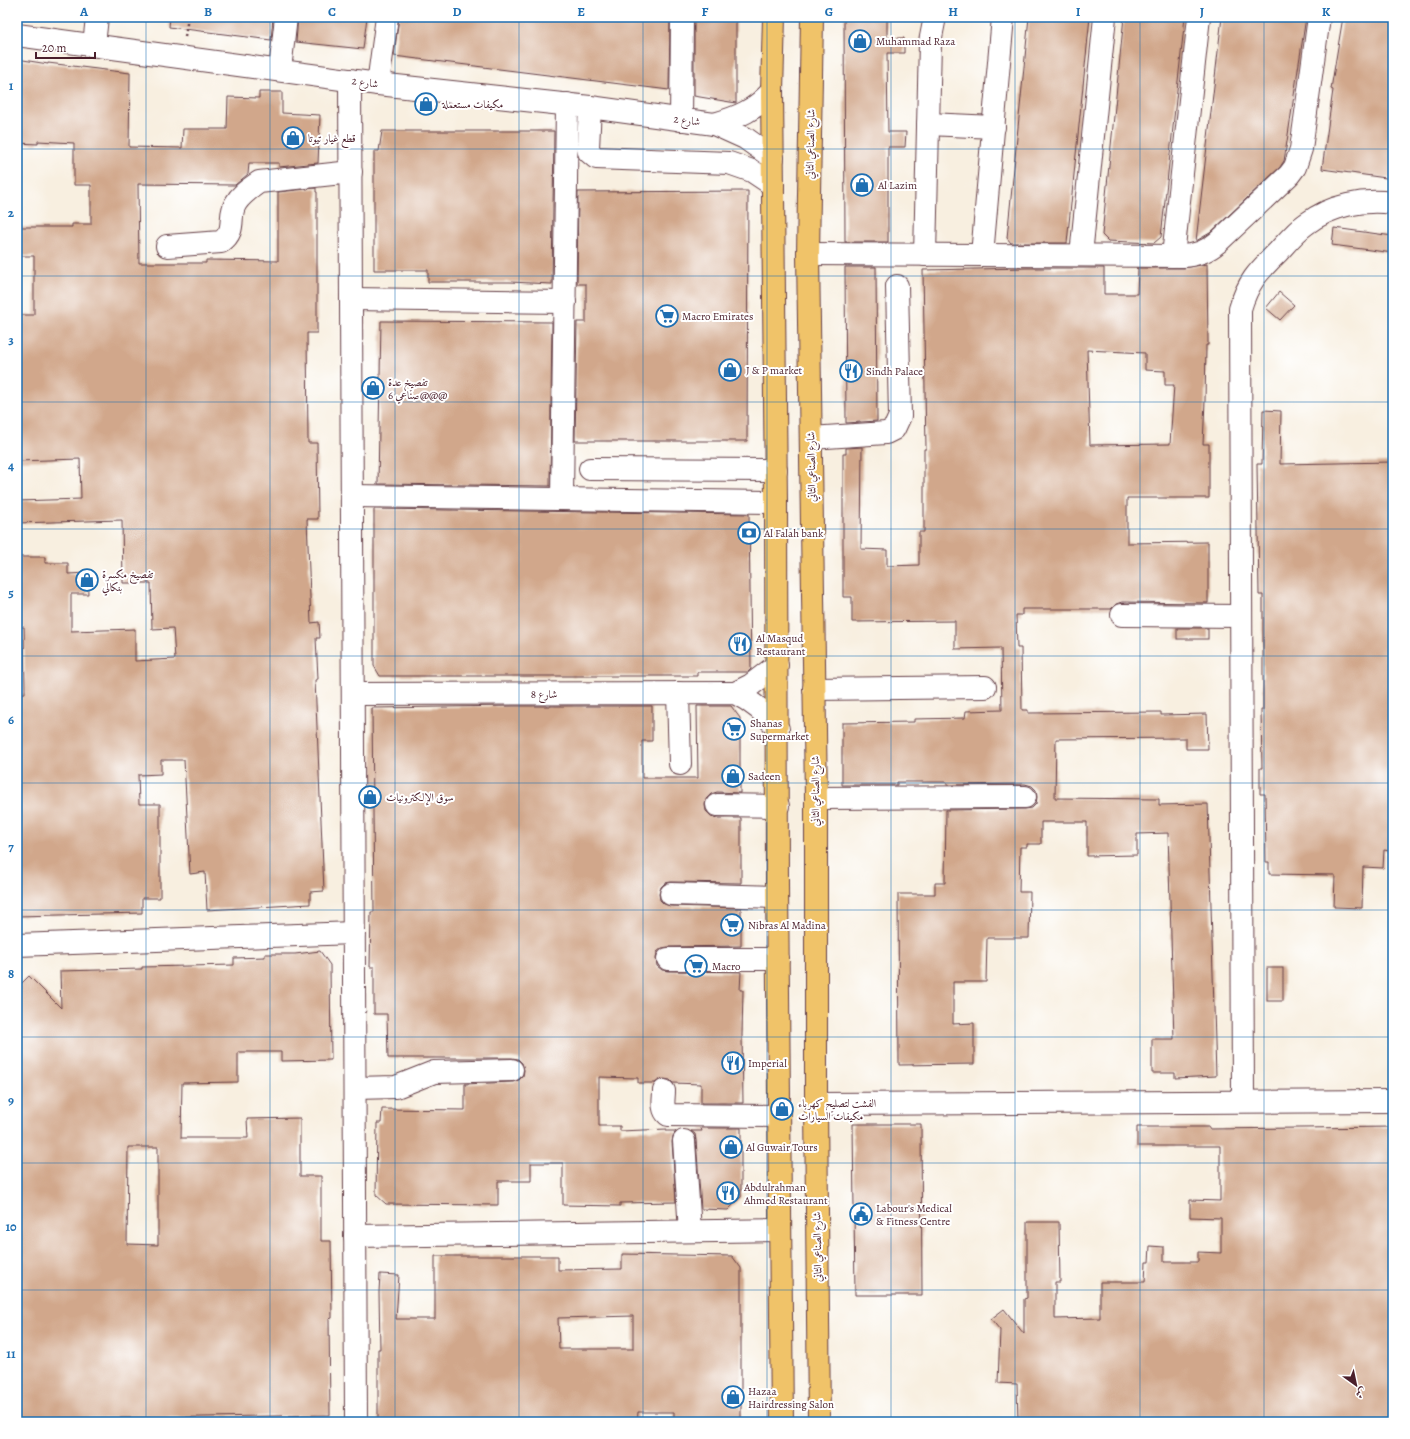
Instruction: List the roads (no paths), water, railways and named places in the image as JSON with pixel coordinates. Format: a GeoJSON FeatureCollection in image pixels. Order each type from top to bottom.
{"type":"FeatureCollection","features":[{"type":"Feature","properties":{"kind":"main road"},"geometry":{"type":"LineString","coordinates":[[774,17],[772,91],[778,729],[777,897],[782,1422]]}},
{"type":"Feature","properties":{"kind":"main road","name":"شارع الصناعي الثاني"},"geometry":{"type":"LineString","coordinates":[[812,17],[808,254],[816,798],[816,1104],[819,1422]]}},
{"type":"Feature","properties":{"kind":"street"},"geometry":{"type":"LineString","coordinates":[[94,45],[97,17]]}},
{"type":"Feature","properties":{"kind":"street"},"geometry":{"type":"LineString","coordinates":[[280,70],[286,17]]}},
{"type":"Feature","properties":{"kind":"street"},"geometry":{"type":"LineString","coordinates":[[378,84],[387,17]]}},
{"type":"Feature","properties":{"kind":"street"},"geometry":{"type":"LineString","coordinates":[[681,120],[682,17]]}},
{"type":"Feature","properties":{"kind":"street"},"geometry":{"type":"LineString","coordinates":[[925,254],[930,42],[935,17]]}},
{"type":"Feature","properties":{"kind":"street"},"geometry":{"type":"LineString","coordinates":[[982,255],[1003,17]]}},
{"type":"Feature","properties":{"kind":"street"},"geometry":{"type":"LineString","coordinates":[[1081,255],[1105,17]]}},
{"type":"Feature","properties":{"kind":"street"},"geometry":{"type":"LineString","coordinates":[[1173,256],[1199,17]]}},
{"type":"Feature","properties":{"kind":"street"},"geometry":{"type":"LineString","coordinates":[[808,254],[1193,256],[1211,248],[1282,183],[1295,167],[1301,149],[1319,17]]}},
{"type":"Feature","properties":{"kind":"street","name":"شارع 2"},"geometry":{"type":"LineString","coordinates":[[18,29],[94,45],[378,84],[567,104],[714,124],[745,138],[773,158]]}},
{"type":"Feature","properties":{"kind":"street"},"geometry":{"type":"LineString","coordinates":[[350,80],[356,1422]]}},
{"type":"Feature","properties":{"kind":"street","name":"شارع 2"},"geometry":{"type":"LineString","coordinates":[[714,124],[742,115],[763,100],[772,91]]}},
{"type":"Feature","properties":{"kind":"street"},"geometry":{"type":"LineString","coordinates":[[562,498],[567,104]]}},
{"type":"Feature","properties":{"kind":"street"},"geometry":{"type":"LineString","coordinates":[[590,107],[588,148],[589,152],[596,158],[728,163],[752,172],[773,185]]}},
{"type":"Feature","properties":{"kind":"street"},"geometry":{"type":"LineString","coordinates":[[928,124],[994,127]]}},
{"type":"Feature","properties":{"kind":"street"},"geometry":{"type":"LineString","coordinates":[[167,246],[221,242],[226,239],[231,232],[235,204],[248,190],[259,182],[351,172]]}},
{"type":"Feature","properties":{"kind":"street"},"geometry":{"type":"LineString","coordinates":[[1243,1102],[1240,309],[1249,284],[1257,273],[1305,224],[1319,215],[1335,208],[1351,204],[1367,202],[1393,203]]}},
{"type":"Feature","properties":{"kind":"street"},"geometry":{"type":"LineString","coordinates":[[811,438],[886,433],[894,429],[900,416],[897,286]]}},
{"type":"Feature","properties":{"kind":"street"},"geometry":{"type":"LineString","coordinates":[[351,299],[565,302]]}},
{"type":"Feature","properties":{"kind":"street"},"geometry":{"type":"LineString","coordinates":[[590,469],[776,470]]}},
{"type":"Feature","properties":{"kind":"street"},"geometry":{"type":"LineString","coordinates":[[352,496],[776,502]]}},
{"type":"Feature","properties":{"kind":"street"},"geometry":{"type":"LineString","coordinates":[[1122,616],[1241,616]]}},
{"type":"Feature","properties":{"kind":"street","name":"شارع 8"},"geometry":{"type":"LineString","coordinates":[[353,694],[736,693],[751,686],[777,665]]}},
{"type":"Feature","properties":{"kind":"street"},"geometry":{"type":"LineString","coordinates":[[814,689],[986,687]]}},
{"type":"Feature","properties":{"kind":"street"},"geometry":{"type":"LineString","coordinates":[[736,693],[760,708],[778,729]]}},
{"type":"Feature","properties":{"kind":"street"},"geometry":{"type":"LineString","coordinates":[[678,694],[680,764]]}},
{"type":"Feature","properties":{"kind":"street"},"geometry":{"type":"LineString","coordinates":[[816,798],[1025,797]]}},
{"type":"Feature","properties":{"kind":"street"},"geometry":{"type":"LineString","coordinates":[[717,805],[778,806]]}},
{"type":"Feature","properties":{"kind":"street"},"geometry":{"type":"LineString","coordinates":[[671,894],[777,897]]}},
{"type":"Feature","properties":{"kind":"street"},"geometry":{"type":"LineString","coordinates":[[17,945],[354,933]]}},
{"type":"Feature","properties":{"kind":"street"},"geometry":{"type":"LineString","coordinates":[[668,959],[778,959]]}},
{"type":"Feature","properties":{"kind":"street"},"geometry":{"type":"LineString","coordinates":[[355,1088],[396,1087],[434,1072],[512,1070]]}},
{"type":"Feature","properties":{"kind":"street"},"geometry":{"type":"LineString","coordinates":[[664,1090],[663,1108],[668,1115],[779,1116]]}},
{"type":"Feature","properties":{"kind":"street"},"geometry":{"type":"LineString","coordinates":[[816,1104],[1393,1101]]}},
{"type":"Feature","properties":{"kind":"street"},"geometry":{"type":"LineString","coordinates":[[684,1141],[690,1231]]}},
{"type":"Feature","properties":{"kind":"street"},"geometry":{"type":"LineString","coordinates":[[355,1236],[780,1230]]}},
{"type":"Feature","properties":{"kind":"place","name":"Muhammad Raza"},"geometry":{"type":"Point","coordinates":[860,41]}},
{"type":"Feature","properties":{"kind":"place","name":"مكيفات مستعملة"},"geometry":{"type":"Point","coordinates":[426,104]}},
{"type":"Feature","properties":{"kind":"place","name":"قطع غيار تيوتا"},"geometry":{"type":"Point","coordinates":[293,138]}},
{"type":"Feature","properties":{"kind":"place","name":"Al Lazim"},"geometry":{"type":"Point","coordinates":[862,185]}},
{"type":"Feature","properties":{"kind":"place","name":"Macro Emirates"},"geometry":{"type":"Point","coordinates":[667,316]}},
{"type":"Feature","properties":{"kind":"place","name":"J & P market"},"geometry":{"type":"Point","coordinates":[730,370]}},
{"type":"Feature","properties":{"kind":"place","name":"Sindh Palace"},"geometry":{"type":"Point","coordinates":[851,371]}},
{"type":"Feature","properties":{"kind":"place","name":"تفصيخ عدة صناعي 6@@@"},"geometry":{"type":"Point","coordinates":[373,388]}},
{"type":"Feature","properties":{"kind":"place","name":"Al Falah bank"},"geometry":{"type":"Point","coordinates":[749,533]}},
{"type":"Feature","properties":{"kind":"place","name":"تفصيخ مكسرة بنكالي"},"geometry":{"type":"Point","coordinates":[87,580]}},
{"type":"Feature","properties":{"kind":"place","name":"Al Masqud Restaurant"},"geometry":{"type":"Point","coordinates":[740,644]}},
{"type":"Feature","properties":{"kind":"place","name":"Shanas Supermarket"},"geometry":{"type":"Point","coordinates":[734,729]}},
{"type":"Feature","properties":{"kind":"place","name":"Sadeen"},"geometry":{"type":"Point","coordinates":[733,776]}},
{"type":"Feature","properties":{"kind":"place","name":"سوق الإلكترونيات"},"geometry":{"type":"Point","coordinates":[370,797]}},
{"type":"Feature","properties":{"kind":"place","name":"Nibras Al Madina"},"geometry":{"type":"Point","coordinates":[732,925]}},
{"type":"Feature","properties":{"kind":"place","name":"Macro"},"geometry":{"type":"Point","coordinates":[696,966]}},
{"type":"Feature","properties":{"kind":"place","name":"Imperial"},"geometry":{"type":"Point","coordinates":[733,1063]}},
{"type":"Feature","properties":{"kind":"place","name":"الفشت لتصلیح کھرباء مکیفات السیارات"},"geometry":{"type":"Point","coordinates":[782,1109]}},
{"type":"Feature","properties":{"kind":"place","name":"Al Guwair Tours"},"geometry":{"type":"Point","coordinates":[731,1147]}},
{"type":"Feature","properties":{"kind":"place","name":"Abdulrahman Ahmed Restaurant"},"geometry":{"type":"Point","coordinates":[728,1193]}},
{"type":"Feature","properties":{"kind":"place","name":"Labour's Medical & Fitness Centre"},"geometry":{"type":"Point","coordinates":[861,1214]}},
{"type":"Feature","properties":{"kind":"place","name":"Hazaa Hairdressing Salon"},"geometry":{"type":"Point","coordinates":[733,1397]}}]}
